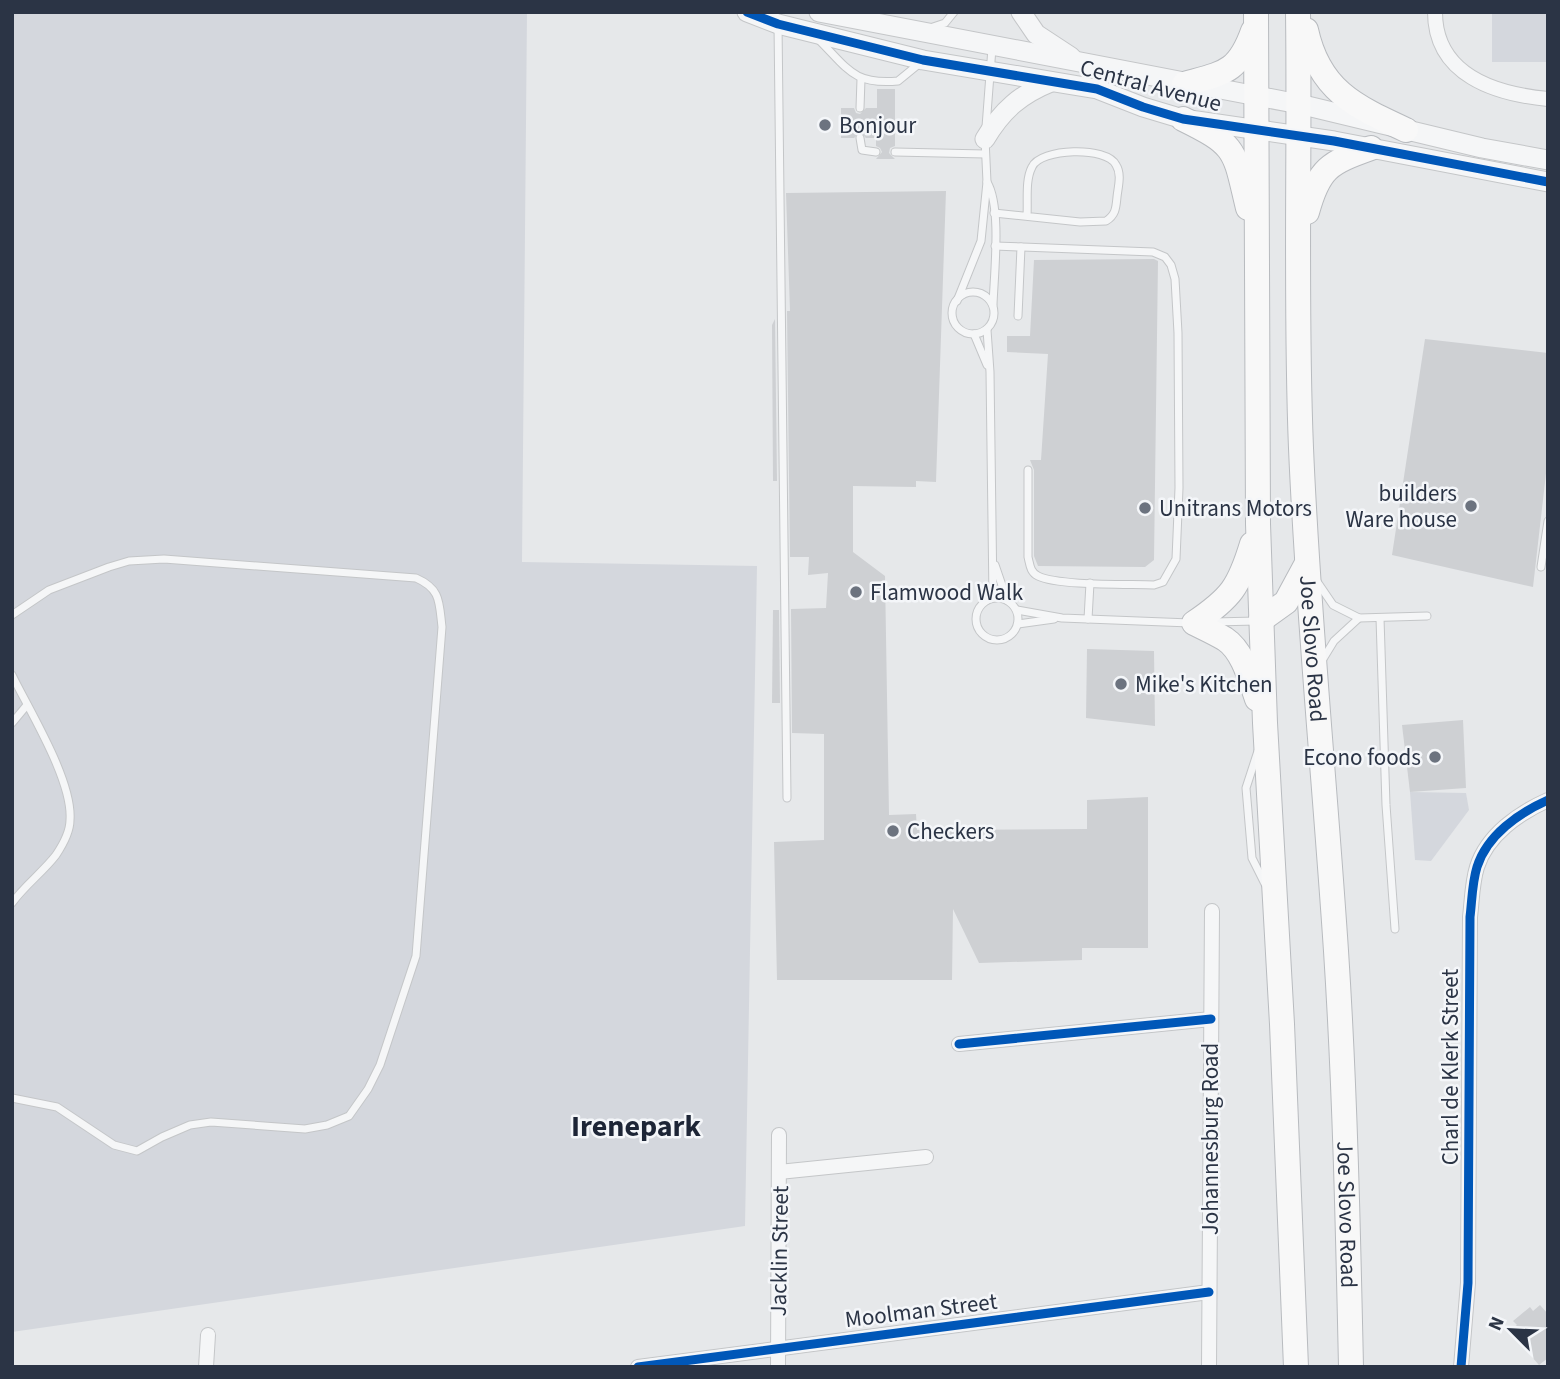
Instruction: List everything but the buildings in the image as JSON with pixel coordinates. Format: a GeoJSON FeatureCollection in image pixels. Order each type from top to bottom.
{"type":"FeatureCollection","features":[{"type":"Feature","properties":{"kind":"highway","name":"Joe Slovo Road"},"geometry":{"type":"LineString","coordinates":[[1300,12],[1298,336],[1307,565],[1336,955],[1351,1367]]}},
{"type":"Feature","properties":{"kind":"highway"},"geometry":{"type":"LineString","coordinates":[[1300,12],[1311,55],[1331,85],[1365,111],[1406,130]]}},
{"type":"Feature","properties":{"kind":"highway"},"geometry":{"type":"LineString","coordinates":[[1184,83],[1213,76],[1238,62],[1246,50],[1256,17]]}},
{"type":"Feature","properties":{"kind":"highway"},"geometry":{"type":"LineString","coordinates":[[1256,17],[1258,524],[1265,727],[1296,1367]]}},
{"type":"Feature","properties":{"kind":"highway"},"geometry":{"type":"LineString","coordinates":[[1184,119],[1212,133],[1231,150],[1258,249]]}},
{"type":"Feature","properties":{"kind":"highway"},"geometry":{"type":"LineString","coordinates":[[1299,237],[1314,185],[1326,169],[1342,159],[1371,148]]}},
{"type":"Feature","properties":{"kind":"highway"},"geometry":{"type":"LineString","coordinates":[[1258,524],[1243,572],[1235,588],[1218,607],[1194,623],[1233,646],[1247,671],[1265,727]]}},
{"type":"Feature","properties":{"kind":"highway"},"geometry":{"type":"LineString","coordinates":[[1261,620],[1286,602],[1307,565]]}},
{"type":"Feature","properties":{"kind":"street","name":"Central Avenue"},"geometry":{"type":"LineString","coordinates":[[747,12],[778,24],[923,60],[1097,89],[1184,119],[1300,135],[1548,182]]}},
{"type":"Feature","properties":{"kind":"street","name":"Central Avenue"},"geometry":{"type":"LineString","coordinates":[[820,12],[866,23],[1299,104],[1548,160]]}},
{"type":"Feature","properties":{"kind":"street"},"geometry":{"type":"LineString","coordinates":[[1021,12],[1036,34],[1081,63]]}},
{"type":"Feature","properties":{"kind":"street"},"geometry":{"type":"LineString","coordinates":[[1435,12],[1438,43],[1465,73],[1511,94],[1548,99]]}},
{"type":"Feature","properties":{"kind":"street"},"geometry":{"type":"LineString","coordinates":[[985,146],[995,122],[1011,104],[1030,90],[1052,81]]}},
{"type":"Feature","properties":{"kind":"street"},"geometry":{"type":"LineString","coordinates":[[1461,166],[1548,193]]}},
{"type":"Feature","properties":{"kind":"street","name":"Charl de Klerk Street"},"geometry":{"type":"LineString","coordinates":[[1461,1367],[1468,1283],[1470,917],[1476,870],[1479,860],[1499,833],[1523,811],[1548,800]]}},
{"type":"Feature","properties":{"kind":"street","name":"Johannesburg Road"},"geometry":{"type":"LineString","coordinates":[[1209,1367],[1212,911]]}},
{"type":"Feature","properties":{"kind":"street"},"geometry":{"type":"LineString","coordinates":[[959,1044],[1211,1019]]}},
{"type":"Feature","properties":{"kind":"street","name":"Jacklin Street"},"geometry":{"type":"LineString","coordinates":[[778,1367],[779,1135]]}},
{"type":"Feature","properties":{"kind":"street"},"geometry":{"type":"LineString","coordinates":[[779,1172],[926,1157]]}},
{"type":"Feature","properties":{"kind":"street","name":"Moolman Street"},"geometry":{"type":"LineString","coordinates":[[638,1367],[1209,1293]]}},
{"type":"Feature","properties":{"kind":"street"},"geometry":{"type":"LineString","coordinates":[[206,1367],[208,1335]]}},
{"type":"Feature","properties":{"kind":"lane"},"geometry":{"type":"LineString","coordinates":[[866,23],[936,27],[945,23],[954,12]]}},
{"type":"Feature","properties":{"kind":"lane"},"geometry":{"type":"LineString","coordinates":[[778,24],[787,798]]}},
{"type":"Feature","properties":{"kind":"lane"},"geometry":{"type":"LineString","coordinates":[[812,33],[861,79],[898,81],[923,60]]}},
{"type":"Feature","properties":{"kind":"lane"},"geometry":{"type":"LineString","coordinates":[[957,301],[981,241],[987,182],[985,146],[988,72],[992,46]]}},
{"type":"Feature","properties":{"kind":"lane"},"geometry":{"type":"LineString","coordinates":[[860,108],[861,79]]}},
{"type":"Feature","properties":{"kind":"lane"},"geometry":{"type":"LineString","coordinates":[[860,138],[862,150],[876,152]]}},
{"type":"Feature","properties":{"kind":"lane"},"geometry":{"type":"LineString","coordinates":[[895,152],[985,146]]}},
{"type":"Feature","properties":{"kind":"lane"},"geometry":{"type":"LineString","coordinates":[[994,213],[1080,222],[1106,221],[1114,215],[1115,210],[1119,174],[1116,164],[1105,155],[1083,152],[1045,155],[1038,159],[1029,176],[1027,216]]}},
{"type":"Feature","properties":{"kind":"lane"},"geometry":{"type":"LineString","coordinates":[[987,182],[993,191],[994,319],[986,330],[974,334],[962,331],[954,321],[953,307],[962,296],[976,292],[992,305]]}},
{"type":"Feature","properties":{"kind":"lane"},"geometry":{"type":"LineString","coordinates":[[995,246],[1153,252],[1165,257],[1171,265],[1175,279],[1178,333],[1180,488],[1176,559],[1163,582],[1154,585],[1090,583],[1040,577],[1030,569],[1028,470]]}},
{"type":"Feature","properties":{"kind":"lane"},"geometry":{"type":"LineString","coordinates":[[1018,316],[1021,247]]}},
{"type":"Feature","properties":{"kind":"lane"},"geometry":{"type":"LineString","coordinates":[[986,330],[990,372],[993,598]]}},
{"type":"Feature","properties":{"kind":"lane"},"geometry":{"type":"LineString","coordinates":[[974,334],[990,372]]}},
{"type":"Feature","properties":{"kind":"lane"},"geometry":{"type":"LineString","coordinates":[[1541,566],[1548,521]]}},
{"type":"Feature","properties":{"kind":"lane"},"geometry":{"type":"LineString","coordinates":[[12,615],[49,590],[109,567],[129,561],[164,559],[416,579],[425,582],[439,596],[443,627],[416,956],[380,1065],[360,1103],[349,1116],[327,1125],[305,1129],[211,1122],[190,1125],[137,1152],[114,1145],[57,1107],[12,1098]]}},
{"type":"Feature","properties":{"kind":"lane"},"geometry":{"type":"LineString","coordinates":[[993,561],[1007,600],[1017,610],[1062,618],[1194,623],[1261,620]]}},
{"type":"Feature","properties":{"kind":"lane"},"geometry":{"type":"LineString","coordinates":[[1307,565],[1333,605],[1359,618],[1427,616]]}},
{"type":"Feature","properties":{"kind":"lane"},"geometry":{"type":"LineString","coordinates":[[1088,619],[1090,583]]}},
{"type":"Feature","properties":{"kind":"lane"},"geometry":{"type":"LineString","coordinates":[[1007,600],[993,598],[986,601],[977,612],[976,620],[981,632],[999,640],[1011,635],[1018,624],[1017,610]]}},
{"type":"Feature","properties":{"kind":"lane"},"geometry":{"type":"LineString","coordinates":[[1018,624],[1062,618]]}},
{"type":"Feature","properties":{"kind":"lane"},"geometry":{"type":"LineString","coordinates":[[1315,676],[1334,641],[1359,618]]}},
{"type":"Feature","properties":{"kind":"lane"},"geometry":{"type":"LineString","coordinates":[[1380,618],[1395,929]]}},
{"type":"Feature","properties":{"kind":"lane"},"geometry":{"type":"LineString","coordinates":[[12,676],[58,768],[71,820],[56,855],[12,902]]}},
{"type":"Feature","properties":{"kind":"lane"},"geometry":{"type":"LineString","coordinates":[[12,723],[27,705]]}},
{"type":"Feature","properties":{"kind":"shaded area"},"geometry":{"type":"Polygon","coordinates":[[[12,12],[527,12],[522,562],[757,566],[745,1226],[12,1332],[12,12]]]}},
{"type":"Feature","properties":{"kind":"shaded area"},"geometry":{"type":"Polygon","coordinates":[[[1492,12],[1548,12],[1548,62],[1492,62],[1492,12]]]}},
{"type":"Feature","properties":{"kind":"shaded area"},"geometry":{"type":"Polygon","coordinates":[[[1410,792],[1466,793],[1469,810],[1431,861],[1415,860],[1410,792]]]}},
{"type":"Feature","properties":{"kind":"cycle path"},"geometry":{"type":"LineString","coordinates":[[747,12],[778,24],[923,60],[1097,89],[1183,119],[1334,141],[1548,182]]}},
{"type":"Feature","properties":{"kind":"cycle path"},"geometry":{"type":"LineString","coordinates":[[1461,1367],[1468,1283],[1470,917],[1474,879],[1482,855],[1496,835],[1515,818],[1548,800]]}},
{"type":"Feature","properties":{"kind":"cycle path"},"geometry":{"type":"LineString","coordinates":[[959,1044],[1211,1019]]}},
{"type":"Feature","properties":{"kind":"cycle path"},"geometry":{"type":"LineString","coordinates":[[638,1367],[1209,1292]]}},
{"type":"Feature","properties":{"kind":"place","name":"Bonjour"},"geometry":{"type":"Point","coordinates":[825,125]}},
{"type":"Feature","properties":{"kind":"place","name":"builders Ware house"},"geometry":{"type":"Point","coordinates":[1471,506]}},
{"type":"Feature","properties":{"kind":"place","name":"Unitrans Motors"},"geometry":{"type":"Point","coordinates":[1145,508]}},
{"type":"Feature","properties":{"kind":"place","name":"Flamwood Walk"},"geometry":{"type":"Point","coordinates":[856,592]}},
{"type":"Feature","properties":{"kind":"place","name":"Mike's Kitchen"},"geometry":{"type":"Point","coordinates":[1121,684]}},
{"type":"Feature","properties":{"kind":"place","name":"Econo foods"},"geometry":{"type":"Point","coordinates":[1435,757]}},
{"type":"Feature","properties":{"kind":"place","name":"Checkers"},"geometry":{"type":"Point","coordinates":[893,831]}},
{"type":"Feature","properties":{"kind":"district","name":"Irenepark"},"geometry":{"type":"Point","coordinates":[636,1126]}}]}
